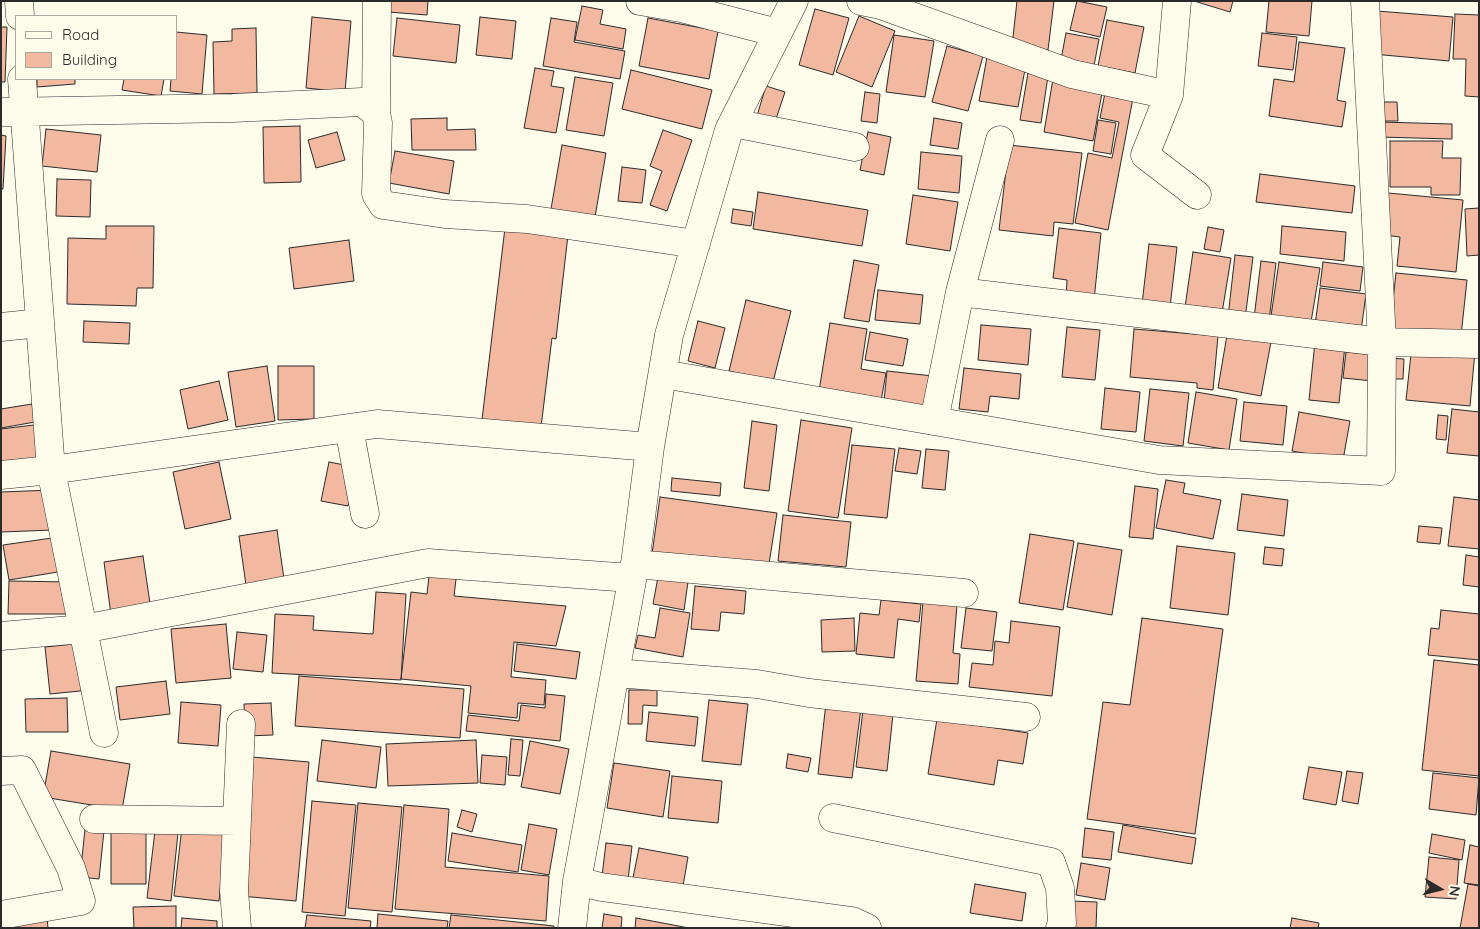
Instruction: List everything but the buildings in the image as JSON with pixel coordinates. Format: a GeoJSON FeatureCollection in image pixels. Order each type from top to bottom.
{"type":"FeatureCollection","features":[{"type":"Feature","properties":{"kind":"street"},"geometry":{"type":"LineString","coordinates":[[19,1],[20,15]]}},
{"type":"Feature","properties":{"kind":"street"},"geometry":{"type":"LineString","coordinates":[[377,1],[376,114],[378,123],[376,194],[383,205],[445,214],[527,219],[696,244]]}},
{"type":"Feature","properties":{"kind":"street"},"geometry":{"type":"LineString","coordinates":[[640,1],[681,8],[778,33]]}},
{"type":"Feature","properties":{"kind":"street"},"geometry":{"type":"LineString","coordinates":[[572,928],[577,881],[635,564],[650,447],[669,335],[733,124],[794,1]]}},
{"type":"Feature","properties":{"kind":"street"},"geometry":{"type":"LineString","coordinates":[[861,1],[881,5],[1072,74],[1170,95]]}},
{"type":"Feature","properties":{"kind":"street"},"geometry":{"type":"LineString","coordinates":[[1178,1],[1170,95],[1145,155],[1196,195]]}},
{"type":"Feature","properties":{"kind":"street"},"geometry":{"type":"LineString","coordinates":[[663,374],[1159,460],[1381,470],[1382,342],[1365,1]]}},
{"type":"Feature","properties":{"kind":"street"},"geometry":{"type":"LineString","coordinates":[[22,80],[12,112],[40,323],[51,470],[104,733]]}},
{"type":"Feature","properties":{"kind":"street"},"geometry":{"type":"LineString","coordinates":[[12,112],[232,108],[362,102],[376,114]]}},
{"type":"Feature","properties":{"kind":"street"},"geometry":{"type":"LineString","coordinates":[[733,124],[855,147]]}},
{"type":"Feature","properties":{"kind":"street"},"geometry":{"type":"LineString","coordinates":[[934,421],[960,292],[1000,140]]}},
{"type":"Feature","properties":{"kind":"street"},"geometry":{"type":"LineString","coordinates":[[960,292],[1382,342],[1479,344]]}},
{"type":"Feature","properties":{"kind":"street"},"geometry":{"type":"LineString","coordinates":[[1,327],[40,323]]}},
{"type":"Feature","properties":{"kind":"street"},"geometry":{"type":"LineString","coordinates":[[1,475],[51,470],[377,424],[650,447]]}},
{"type":"Feature","properties":{"kind":"street"},"geometry":{"type":"LineString","coordinates":[[349,428],[365,514]]}},
{"type":"Feature","properties":{"kind":"street"},"geometry":{"type":"LineString","coordinates":[[1,636],[83,629],[428,563],[617,577],[630,577],[635,564]]}},
{"type":"Feature","properties":{"kind":"street"},"geometry":{"type":"LineString","coordinates":[[635,564],[964,592]]}},
{"type":"Feature","properties":{"kind":"street"},"geometry":{"type":"LineString","coordinates":[[615,673],[757,684],[809,693],[1026,717]]}},
{"type":"Feature","properties":{"kind":"street"},"geometry":{"type":"LineString","coordinates":[[237,928],[234,891],[241,724]]}},
{"type":"Feature","properties":{"kind":"street"},"geometry":{"type":"LineString","coordinates":[[1,771],[22,770],[71,868],[81,901],[1,915]]}},
{"type":"Feature","properties":{"kind":"street"},"geometry":{"type":"LineString","coordinates":[[834,818],[1051,862],[1060,888],[1062,923],[1060,928]]}},
{"type":"Feature","properties":{"kind":"street"},"geometry":{"type":"LineString","coordinates":[[94,819],[237,821]]}},
{"type":"Feature","properties":{"kind":"street"},"geometry":{"type":"LineString","coordinates":[[577,881],[601,887],[852,921],[867,928]]}}]}
